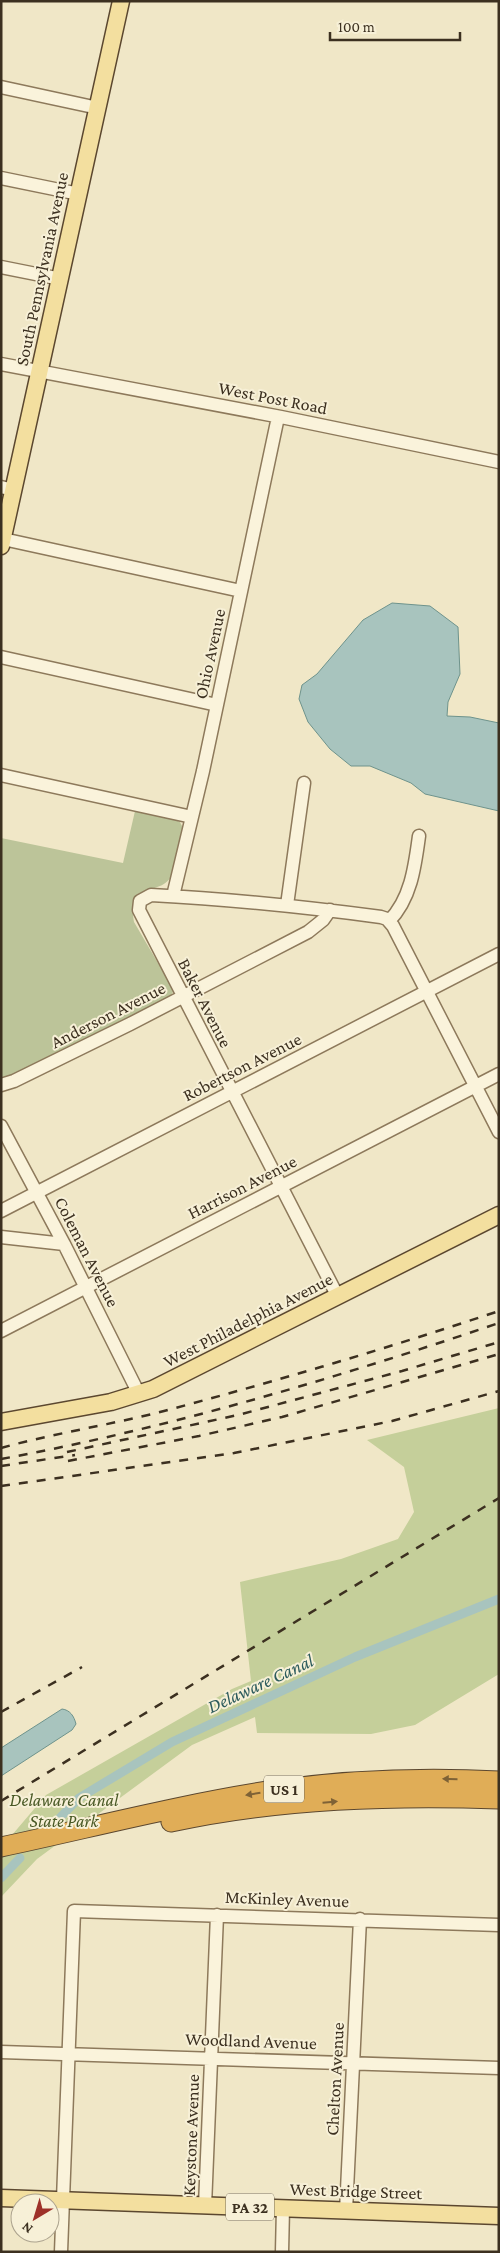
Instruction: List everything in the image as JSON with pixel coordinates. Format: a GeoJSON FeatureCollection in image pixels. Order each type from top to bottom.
{"type":"FeatureCollection","features":[{"type":"Feature","properties":{"kind":"highway","name":"US 1"},"geometry":{"type":"LineString","coordinates":[[1,1859],[74,1837],[207,1802],[301,1787],[396,1780],[499,1781]]}},
{"type":"Feature","properties":{"kind":"highway","name":"US 1"},"geometry":{"type":"LineString","coordinates":[[1,1847],[272,1807],[397,1798],[499,1799]]}},
{"type":"Feature","properties":{"kind":"main road","name":"South Pennsylvania Avenue"},"geometry":{"type":"LineString","coordinates":[[2,543],[8,488],[40,371],[121,1]]}},
{"type":"Feature","properties":{"kind":"main road","name":"West Philadelphia Avenue"},"geometry":{"type":"LineString","coordinates":[[1,1422],[111,1402],[173,1381],[499,1215]]}},
{"type":"Feature","properties":{"kind":"main road","name":"West Bridge Street"},"geometry":{"type":"LineString","coordinates":[[1,2198],[499,2216]]}},
{"type":"Feature","properties":{"kind":"street"},"geometry":{"type":"LineString","coordinates":[[1,87],[98,108]]}},
{"type":"Feature","properties":{"kind":"street"},"geometry":{"type":"LineString","coordinates":[[1,178],[79,194]]}},
{"type":"Feature","properties":{"kind":"street"},"geometry":{"type":"LineString","coordinates":[[1,267],[61,280]]}},
{"type":"Feature","properties":{"kind":"street","name":"West Post Road"},"geometry":{"type":"LineString","coordinates":[[1,364],[499,462]]}},
{"type":"Feature","properties":{"kind":"street","name":"Ohio Avenue"},"geometry":{"type":"LineString","coordinates":[[173,896],[217,705],[278,418]]}},
{"type":"Feature","properties":{"kind":"street"},"geometry":{"type":"LineString","coordinates":[[2,543],[241,591]]}},
{"type":"Feature","properties":{"kind":"street"},"geometry":{"type":"LineString","coordinates":[[1,657],[217,705]]}},
{"type":"Feature","properties":{"kind":"street"},"geometry":{"type":"LineString","coordinates":[[1,775],[192,817]]}},
{"type":"Feature","properties":{"kind":"street"},"geometry":{"type":"LineString","coordinates":[[287,905],[304,783]]}},
{"type":"Feature","properties":{"kind":"street"},"geometry":{"type":"LineString","coordinates":[[389,921],[405,899],[413,870],[419,836]]}},
{"type":"Feature","properties":{"kind":"street","name":"Baker Avenue"},"geometry":{"type":"LineString","coordinates":[[173,896],[146,896],[140,901],[139,910],[182,997],[338,1296]]}},
{"type":"Feature","properties":{"kind":"street"},"geometry":{"type":"LineString","coordinates":[[173,896],[287,905],[381,916],[389,921],[499,1132]]}},
{"type":"Feature","properties":{"kind":"street","name":"Anderson Avenue"},"geometry":{"type":"LineString","coordinates":[[1,1085],[14,1081],[308,932],[323,920],[330,910]]}},
{"type":"Feature","properties":{"kind":"street","name":"Robertson Avenue"},"geometry":{"type":"LineString","coordinates":[[1,1212],[499,954]]}},
{"type":"Feature","properties":{"kind":"street","name":"Harrison Avenue"},"geometry":{"type":"LineString","coordinates":[[1,1331],[499,1074]]}},
{"type":"Feature","properties":{"kind":"street","name":"Coleman Avenue"},"geometry":{"type":"LineString","coordinates":[[1,1126],[64,1244],[139,1394]]}},
{"type":"Feature","properties":{"kind":"street"},"geometry":{"type":"LineString","coordinates":[[1,1237],[64,1244]]}},
{"type":"Feature","properties":{"kind":"street","name":"McKinley Avenue"},"geometry":{"type":"LineString","coordinates":[[68,2054],[74,1911],[217,1914],[499,1925]]}},
{"type":"Feature","properties":{"kind":"street","name":"Keystone Avenue"},"geometry":{"type":"LineString","coordinates":[[205,2206],[217,1914]]}},
{"type":"Feature","properties":{"kind":"street","name":"Chelton Avenue"},"geometry":{"type":"LineString","coordinates":[[346,2211],[360,1919]]}},
{"type":"Feature","properties":{"kind":"street","name":"Woodland Avenue"},"geometry":{"type":"LineString","coordinates":[[1,2052],[499,2068]]}},
{"type":"Feature","properties":{"kind":"street"},"geometry":{"type":"LineString","coordinates":[[61,2252],[68,2054]]}},
{"type":"Feature","properties":{"kind":"street"},"geometry":{"type":"LineString","coordinates":[[282,2252],[283,2208]]}},
{"type":"Feature","properties":{"kind":"green space"},"geometry":{"type":"Polygon","coordinates":[[[135,811],[169,817],[180,822],[183,828],[173,874],[160,886],[139,894],[135,899],[133,908],[134,922],[172,987],[173,992],[170,997],[18,1075],[1,1081],[1,838],[123,863],[135,811]]]}},
{"type":"Feature","properties":{"kind":"green space","name":"Delaware Canal State Park"},"geometry":{"type":"Polygon","coordinates":[[[499,1408],[499,1674],[415,1725],[371,1734],[257,1733],[255,1717],[192,1745],[37,1859],[1,1897],[1,1848],[46,1795],[232,1689],[251,1681],[240,1582],[341,1559],[398,1539],[414,1512],[404,1467],[367,1440],[499,1408]]]}},
{"type":"Feature","properties":{"kind":"water"},"geometry":{"type":"Polygon","coordinates":[[[392,603],[430,606],[458,627],[460,674],[448,702],[447,716],[470,717],[499,723],[499,811],[425,794],[411,783],[370,766],[351,766],[330,749],[308,722],[299,699],[302,685],[317,674],[363,620],[392,603]]]}},
{"type":"Feature","properties":{"kind":"water"},"geometry":{"type":"Polygon","coordinates":[[[62,1709],[69,1712],[74,1718],[76,1724],[72,1730],[1,1776],[1,1748],[62,1709]]]}},
{"type":"Feature","properties":{"kind":"waterway","name":"Delaware Canal"},"geometry":{"type":"LineString","coordinates":[[52,1826],[79,1798],[172,1742],[355,1657],[499,1599]]}},
{"type":"Feature","properties":{"kind":"waterway","name":"Delaware Canal"},"geometry":{"type":"LineString","coordinates":[[1,1878],[20,1858]]}},
{"type":"Feature","properties":{"kind":"railway"},"geometry":{"type":"LineString","coordinates":[[1,1448],[206,1400],[374,1351],[499,1311]]}},
{"type":"Feature","properties":{"kind":"railway"},"geometry":{"type":"LineString","coordinates":[[1,1459],[64,1447],[190,1417],[314,1382],[499,1323]]}},
{"type":"Feature","properties":{"kind":"railway"},"geometry":{"type":"LineString","coordinates":[[67,1452],[238,1415],[402,1371],[499,1342]]}},
{"type":"Feature","properties":{"kind":"railway"},"geometry":{"type":"LineString","coordinates":[[68,1461],[199,1436],[282,1417],[499,1354]]}},
{"type":"Feature","properties":{"kind":"railway"},"geometry":{"type":"LineString","coordinates":[[1,1486],[234,1453],[392,1421],[499,1391]]}},
{"type":"Feature","properties":{"kind":"railway"},"geometry":{"type":"LineString","coordinates":[[1,1466],[75,1455]]}},
{"type":"Feature","properties":{"kind":"railway"},"geometry":{"type":"LineString","coordinates":[[1,1801],[499,1498]]}},
{"type":"Feature","properties":{"kind":"railway"},"geometry":{"type":"LineString","coordinates":[[1,1712],[82,1667]]}}]}
